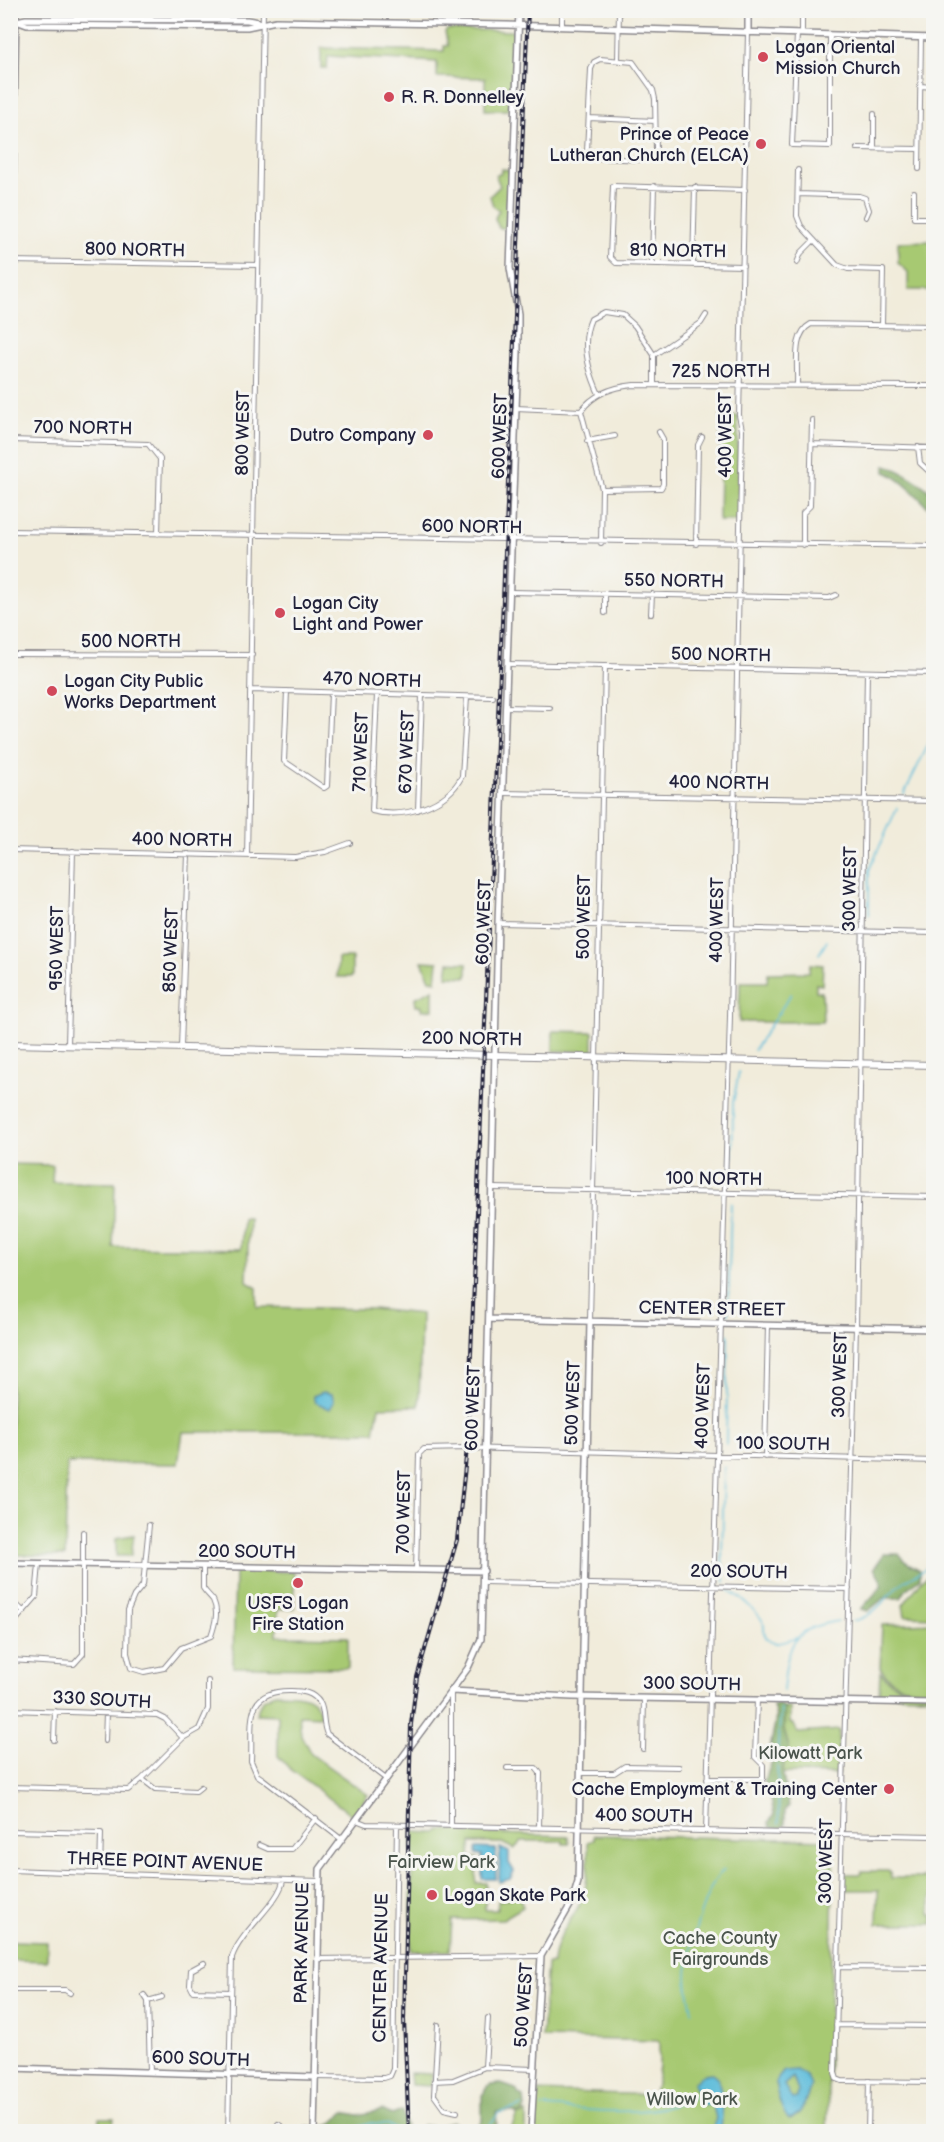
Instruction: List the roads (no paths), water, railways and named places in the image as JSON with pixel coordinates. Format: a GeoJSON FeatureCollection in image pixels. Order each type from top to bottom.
{"type":"FeatureCollection","features":[{"type":"Feature","properties":{"kind":"highway","name":"200 NORTH"},"geometry":{"type":"LineString","coordinates":[[10,1044],[933,1065]]}},
{"type":"Feature","properties":{"kind":"street"},"geometry":{"type":"LineString","coordinates":[[10,353],[13,21],[16,10]]}},
{"type":"Feature","properties":{"kind":"street","name":"800 WEST"},"geometry":{"type":"LineString","coordinates":[[247,855],[255,535],[263,10]]}},
{"type":"Feature","properties":{"kind":"street","name":"600 WEST"},"geometry":{"type":"LineString","coordinates":[[451,1691],[475,1658],[479,1647],[484,1582],[498,923],[516,408],[518,314],[510,268],[519,10]]}},
{"type":"Feature","properties":{"kind":"street"},"geometry":{"type":"LineString","coordinates":[[562,10],[562,28]]}},
{"type":"Feature","properties":{"kind":"street"},"geometry":{"type":"LineString","coordinates":[[618,60],[619,10]]}},
{"type":"Feature","properties":{"kind":"street","name":"400 WEST"},"geometry":{"type":"LineString","coordinates":[[706,1831],[729,1060],[748,10]]}},
{"type":"Feature","properties":{"kind":"street"},"geometry":{"type":"LineString","coordinates":[[802,10],[792,146],[830,146],[830,35]]}},
{"type":"Feature","properties":{"kind":"street"},"geometry":{"type":"LineString","coordinates":[[13,21],[26,19],[247,20],[263,23],[518,26],[933,38]]}},
{"type":"Feature","properties":{"kind":"street"},"geometry":{"type":"LineString","coordinates":[[919,169],[921,38]]}},
{"type":"Feature","properties":{"kind":"street"},"geometry":{"type":"LineString","coordinates":[[618,60],[633,62],[653,90],[656,151],[652,158],[647,160],[596,159],[587,151],[594,62],[618,60]]}},
{"type":"Feature","properties":{"kind":"street"},"geometry":{"type":"LineString","coordinates":[[920,86],[933,87]]}},
{"type":"Feature","properties":{"kind":"street"},"geometry":{"type":"LineString","coordinates":[[874,114],[874,148]]}},
{"type":"Feature","properties":{"kind":"street"},"geometry":{"type":"LineString","coordinates":[[589,118],[655,121]]}},
{"type":"Feature","properties":{"kind":"street"},"geometry":{"type":"LineString","coordinates":[[857,148],[919,149]]}},
{"type":"Feature","properties":{"kind":"street"},"geometry":{"type":"LineString","coordinates":[[798,170],[798,222],[842,267],[883,270],[882,325]]}},
{"type":"Feature","properties":{"kind":"street","name":"810 NORTH"},"geometry":{"type":"LineString","coordinates":[[654,186],[613,186],[612,261],[743,266]]}},
{"type":"Feature","properties":{"kind":"street"},"geometry":{"type":"LineString","coordinates":[[652,264],[654,186],[745,190]]}},
{"type":"Feature","properties":{"kind":"street"},"geometry":{"type":"LineString","coordinates":[[693,265],[695,187]]}},
{"type":"Feature","properties":{"kind":"street"},"geometry":{"type":"LineString","coordinates":[[914,192],[914,218],[933,218]]}},
{"type":"Feature","properties":{"kind":"street"},"geometry":{"type":"LineString","coordinates":[[798,194],[865,198],[868,204],[866,217]]}},
{"type":"Feature","properties":{"kind":"street"},"geometry":{"type":"LineString","coordinates":[[797,263],[801,253],[814,240]]}},
{"type":"Feature","properties":{"kind":"street","name":"800 NORTH"},"geometry":{"type":"LineString","coordinates":[[11,261],[258,265]]}},
{"type":"Feature","properties":{"kind":"street"},"geometry":{"type":"LineString","coordinates":[[599,394],[589,372],[588,329],[591,319],[604,312],[623,315],[635,326],[654,355],[654,385]]}},
{"type":"Feature","properties":{"kind":"street"},"geometry":{"type":"LineString","coordinates":[[654,355],[701,323],[706,315]]}},
{"type":"Feature","properties":{"kind":"street"},"geometry":{"type":"LineString","coordinates":[[797,383],[799,334],[803,327],[811,324],[933,326]]}},
{"type":"Feature","properties":{"kind":"street","name":"725 NORTH"},"geometry":{"type":"LineString","coordinates":[[581,411],[599,394],[618,387],[654,385],[740,387],[797,383],[933,386]]}},
{"type":"Feature","properties":{"kind":"street"},"geometry":{"type":"LineString","coordinates":[[516,408],[581,411],[587,441],[602,489],[601,543]]}},
{"type":"Feature","properties":{"kind":"street"},"geometry":{"type":"LineString","coordinates":[[803,545],[803,513],[810,506],[812,420]]}},
{"type":"Feature","properties":{"kind":"street"},"geometry":{"type":"LineString","coordinates":[[602,489],[661,488],[663,484],[663,439],[659,432]]}},
{"type":"Feature","properties":{"kind":"street"},"geometry":{"type":"LineString","coordinates":[[587,441],[615,436]]}},
{"type":"Feature","properties":{"kind":"street"},"geometry":{"type":"LineString","coordinates":[[696,544],[698,445],[702,437]]}},
{"type":"Feature","properties":{"kind":"street","name":"700 NORTH"},"geometry":{"type":"LineString","coordinates":[[10,440],[144,442],[160,459],[158,534]]}},
{"type":"Feature","properties":{"kind":"street"},"geometry":{"type":"LineString","coordinates":[[812,444],[933,448]]}},
{"type":"Feature","properties":{"kind":"street"},"geometry":{"type":"LineString","coordinates":[[918,447],[920,463],[933,476]]}},
{"type":"Feature","properties":{"kind":"street","name":"600 NORTH"},"geometry":{"type":"LineString","coordinates":[[10,531],[601,543],[933,546]]}},
{"type":"Feature","properties":{"kind":"street","name":"550 NORTH"},"geometry":{"type":"LineString","coordinates":[[511,591],[829,598],[836,595]]}},
{"type":"Feature","properties":{"kind":"street"},"geometry":{"type":"LineString","coordinates":[[605,593],[605,613]]}},
{"type":"Feature","properties":{"kind":"street"},"geometry":{"type":"LineString","coordinates":[[651,614],[652,594]]}},
{"type":"Feature","properties":{"kind":"street","name":"500 NORTH"},"geometry":{"type":"LineString","coordinates":[[10,654],[252,655]]}},
{"type":"Feature","properties":{"kind":"street","name":"500 NORTH"},"geometry":{"type":"LineString","coordinates":[[508,664],[933,673]]}},
{"type":"Feature","properties":{"kind":"street","name":"500 WEST"},"geometry":{"type":"LineString","coordinates":[[531,2132],[541,1956],[575,1896],[578,1882],[605,666]]}},
{"type":"Feature","properties":{"kind":"street","name":"300 WEST"},"geometry":{"type":"LineString","coordinates":[[867,672],[856,1327],[849,1589],[843,1702],[836,2025],[837,2079],[869,2081]]}},
{"type":"Feature","properties":{"kind":"street","name":"470 NORTH"},"geometry":{"type":"LineString","coordinates":[[250,690],[492,698]]}},
{"type":"Feature","properties":{"kind":"street"},"geometry":{"type":"LineString","coordinates":[[287,691],[284,761],[324,788],[327,786],[331,693]]}},
{"type":"Feature","properties":{"kind":"street","name":"710 WEST"},"geometry":{"type":"LineString","coordinates":[[377,694],[372,811],[396,813],[418,810]]}},
{"type":"Feature","properties":{"kind":"street","name":"670 WEST"},"geometry":{"type":"LineString","coordinates":[[418,810],[422,695]]}},
{"type":"Feature","properties":{"kind":"street"},"geometry":{"type":"LineString","coordinates":[[418,810],[445,796],[458,784],[462,776],[467,697]]}},
{"type":"Feature","properties":{"kind":"street"},"geometry":{"type":"LineString","coordinates":[[506,707],[550,708]]}},
{"type":"Feature","properties":{"kind":"street","name":"400 NORTH"},"geometry":{"type":"LineString","coordinates":[[503,793],[933,801]]}},
{"type":"Feature","properties":{"kind":"street","name":"400 NORTH"},"geometry":{"type":"LineString","coordinates":[[10,850],[295,857],[325,852],[350,843]]}},
{"type":"Feature","properties":{"kind":"street","name":"950 WEST"},"geometry":{"type":"LineString","coordinates":[[68,1045],[73,851]]}},
{"type":"Feature","properties":{"kind":"street","name":"850 WEST"},"geometry":{"type":"LineString","coordinates":[[181,1047],[188,854]]}},
{"type":"Feature","properties":{"kind":"street"},"geometry":{"type":"LineString","coordinates":[[498,923],[933,933]]}},
{"type":"Feature","properties":{"kind":"street","name":"100 NORTH"},"geometry":{"type":"LineString","coordinates":[[493,1188],[933,1197]]}},
{"type":"Feature","properties":{"kind":"street","name":"CENTER STREET"},"geometry":{"type":"LineString","coordinates":[[490,1319],[933,1329]]}},
{"type":"Feature","properties":{"kind":"street"},"geometry":{"type":"LineString","coordinates":[[765,1457],[768,1325]]}},
{"type":"Feature","properties":{"kind":"street","name":"100 SOUTH"},"geometry":{"type":"LineString","coordinates":[[419,1454],[424,1449],[433,1448],[933,1461]]}},
{"type":"Feature","properties":{"kind":"street","name":"700 WEST"},"geometry":{"type":"LineString","coordinates":[[416,1570],[419,1454]]}},
{"type":"Feature","properties":{"kind":"street"},"geometry":{"type":"LineString","coordinates":[[149,1526],[143,1585],[134,1596],[128,1610],[127,1653],[131,1668],[144,1672],[164,1668],[181,1648],[211,1636],[216,1621],[216,1611],[212,1599],[203,1588],[203,1566]]}},
{"type":"Feature","properties":{"kind":"street"},"geometry":{"type":"LineString","coordinates":[[10,1660],[74,1664],[79,1660],[82,1654],[83,1532]]}},
{"type":"Feature","properties":{"kind":"street","name":"200 SOUTH"},"geometry":{"type":"LineString","coordinates":[[10,1563],[484,1571]]}},
{"type":"Feature","properties":{"kind":"street"},"geometry":{"type":"LineString","coordinates":[[10,1627],[36,1597],[39,1564]]}},
{"type":"Feature","properties":{"kind":"street","name":"200 SOUTH"},"geometry":{"type":"LineString","coordinates":[[484,1582],[849,1589]]}},
{"type":"Feature","properties":{"kind":"street"},"geometry":{"type":"LineString","coordinates":[[10,1598],[24,1612]]}},
{"type":"Feature","properties":{"kind":"street"},"geometry":{"type":"LineString","coordinates":[[10,1787],[128,1790],[183,1738],[199,1729],[206,1715],[208,1681]]}},
{"type":"Feature","properties":{"kind":"street"},"geometry":{"type":"LineString","coordinates":[[341,1839],[263,1779],[254,1769],[251,1761],[253,1711],[263,1695],[275,1691],[299,1691],[315,1697],[321,1704],[327,1734],[386,1779]]}},
{"type":"Feature","properties":{"kind":"street"},"geometry":{"type":"LineString","coordinates":[[451,1691],[451,1826]]}},
{"type":"Feature","properties":{"kind":"street","name":"300 SOUTH"},"geometry":{"type":"LineString","coordinates":[[451,1691],[581,1697],[933,1703]]}},
{"type":"Feature","properties":{"kind":"street","name":"PARK AVENUE"},"geometry":{"type":"LineString","coordinates":[[314,2131],[318,1881],[324,1861],[451,1691]]}},
{"type":"Feature","properties":{"kind":"street"},"geometry":{"type":"LineString","coordinates":[[643,1749],[644,1698]]}},
{"type":"Feature","properties":{"kind":"street"},"geometry":{"type":"LineString","coordinates":[[707,1779],[763,1779],[764,1765],[755,1757],[757,1700]]}},
{"type":"Feature","properties":{"kind":"street","name":"330 SOUTH"},"geometry":{"type":"LineString","coordinates":[[10,1710],[161,1716],[183,1738]]}},
{"type":"Feature","properties":{"kind":"street"},"geometry":{"type":"LineString","coordinates":[[54,1740],[55,1712]]}},
{"type":"Feature","properties":{"kind":"street"},"geometry":{"type":"LineString","coordinates":[[105,1742],[106,1713]]}},
{"type":"Feature","properties":{"kind":"street"},"geometry":{"type":"LineString","coordinates":[[580,1773],[614,1773],[625,1766],[678,1767]]}},
{"type":"Feature","properties":{"kind":"street"},"geometry":{"type":"LineString","coordinates":[[507,1768],[536,1768],[540,1773],[539,1828]]}},
{"type":"Feature","properties":{"kind":"street"},"geometry":{"type":"LineString","coordinates":[[142,1779],[155,1789],[196,1791],[201,1788]]}},
{"type":"Feature","properties":{"kind":"street"},"geometry":{"type":"LineString","coordinates":[[259,1845],[268,1849],[292,1849],[316,1818]]}},
{"type":"Feature","properties":{"kind":"street","name":"400 SOUTH"},"geometry":{"type":"LineString","coordinates":[[356,1820],[363,1824],[397,1825],[933,1836]]}},
{"type":"Feature","properties":{"kind":"street","name":"CENTER AVENUE"},"geometry":{"type":"LineString","coordinates":[[390,2076],[393,2069],[397,1825]]}},
{"type":"Feature","properties":{"kind":"street"},"geometry":{"type":"LineString","coordinates":[[10,1831],[101,1833],[100,1874]]}},
{"type":"Feature","properties":{"kind":"street","name":"THREE POINT AVENUE"},"geometry":{"type":"LineString","coordinates":[[10,1870],[318,1881]]}},
{"type":"Feature","properties":{"kind":"street"},"geometry":{"type":"LineString","coordinates":[[228,2132],[232,1957],[236,1946],[278,1895],[283,1880]]}},
{"type":"Feature","properties":{"kind":"street"},"geometry":{"type":"LineString","coordinates":[[317,1959],[541,1956]]}},
{"type":"Feature","properties":{"kind":"street"},"geometry":{"type":"LineString","coordinates":[[204,1963],[194,1967],[190,1975],[193,1991],[231,1992]]}},
{"type":"Feature","properties":{"kind":"street"},"geometry":{"type":"LineString","coordinates":[[837,1967],[933,1968]]}},
{"type":"Feature","properties":{"kind":"street"},"geometry":{"type":"LineString","coordinates":[[10,1990],[65,1990],[70,1993]]}},
{"type":"Feature","properties":{"kind":"street"},"geometry":{"type":"LineString","coordinates":[[144,1995],[148,2001],[150,2072]]}},
{"type":"Feature","properties":{"kind":"street"},"geometry":{"type":"LineString","coordinates":[[148,2001],[162,1996]]}},
{"type":"Feature","properties":{"kind":"street"},"geometry":{"type":"LineString","coordinates":[[485,2067],[488,2018]]}},
{"type":"Feature","properties":{"kind":"street"},"geometry":{"type":"LineString","coordinates":[[438,2025],[434,2094],[438,2104],[444,2109],[457,2112]]}},
{"type":"Feature","properties":{"kind":"street"},"geometry":{"type":"LineString","coordinates":[[836,2025],[933,2026]]}},
{"type":"Feature","properties":{"kind":"street"},"geometry":{"type":"LineString","coordinates":[[434,2081],[453,2080],[485,2067],[535,2069]]}},
{"type":"Feature","properties":{"kind":"street","name":"600 SOUTH"},"geometry":{"type":"LineString","coordinates":[[10,2068],[314,2077],[384,2078],[390,2076]]}},
{"type":"Feature","properties":{"kind":"street"},"geometry":{"type":"LineString","coordinates":[[868,2132],[869,2081],[933,2082]]}},
{"type":"Feature","properties":{"kind":"street"},"geometry":{"type":"LineString","coordinates":[[278,2124],[287,2130],[314,2131]]}},
{"type":"Feature","properties":{"kind":"water"},"geometry":{"type":"Polygon","coordinates":[[[323,1392],[332,1394],[334,1402],[330,1409],[315,1402],[313,1396],[323,1392]]]}},
{"type":"Feature","properties":{"kind":"water"},"geometry":{"type":"Polygon","coordinates":[[[476,1848],[496,1849],[496,1879],[482,1879],[482,1855],[476,1854],[476,1848]]]}},
{"type":"Feature","properties":{"kind":"water"},"geometry":{"type":"Polygon","coordinates":[[[500,1848],[509,1852],[509,1863],[514,1871],[510,1879],[499,1882],[500,1848]]]}},
{"type":"Feature","properties":{"kind":"water"},"geometry":{"type":"Polygon","coordinates":[[[797,2070],[807,2077],[811,2086],[801,2110],[789,2119],[782,2108],[776,2086],[777,2080],[784,2071],[797,2070]],[[793,2077],[784,2085],[792,2099],[797,2098],[798,2091],[793,2077]]]}},
{"type":"Feature","properties":{"kind":"water"},"geometry":{"type":"Polygon","coordinates":[[[712,2073],[718,2078],[723,2102],[721,2131],[712,2131],[716,2118],[713,2106],[702,2104],[693,2083],[704,2074],[712,2073]]]}},
{"type":"Feature","properties":{"kind":"waterway"},"geometry":{"type":"LineString","coordinates":[[904,794],[934,733]]}},
{"type":"Feature","properties":{"kind":"waterway"},"geometry":{"type":"LineString","coordinates":[[869,915],[869,870],[897,808]]}},
{"type":"Feature","properties":{"kind":"waterway"},"geometry":{"type":"LineString","coordinates":[[851,925],[856,920]]}},
{"type":"Feature","properties":{"kind":"waterway"},"geometry":{"type":"LineString","coordinates":[[819,954],[827,941]]}},
{"type":"Feature","properties":{"kind":"waterway"},"geometry":{"type":"LineString","coordinates":[[754,1050],[791,994]]}},
{"type":"Feature","properties":{"kind":"waterway"},"geometry":{"type":"LineString","coordinates":[[732,1181],[733,1103],[739,1072]]}},
{"type":"Feature","properties":{"kind":"waterway"},"geometry":{"type":"LineString","coordinates":[[728,1314],[731,1203]]}},
{"type":"Feature","properties":{"kind":"waterway"},"geometry":{"type":"LineString","coordinates":[[726,1444],[728,1334]]}},
{"type":"Feature","properties":{"kind":"waterway"},"geometry":{"type":"LineString","coordinates":[[724,1467],[722,1558],[725,1582]]}},
{"type":"Feature","properties":{"kind":"waterway"},"geometry":{"type":"LineString","coordinates":[[852,1621],[868,1615],[898,1586],[934,1563]]}},
{"type":"Feature","properties":{"kind":"waterway"},"geometry":{"type":"LineString","coordinates":[[728,1590],[758,1614],[769,1640],[780,1643],[796,1638]]}},
{"type":"Feature","properties":{"kind":"waterway"},"geometry":{"type":"LineString","coordinates":[[783,1691],[787,1662],[794,1642],[810,1629],[838,1621]]}},
{"type":"Feature","properties":{"kind":"waterway"},"geometry":{"type":"LineString","coordinates":[[779,1824],[777,1754],[781,1708]]}},
{"type":"Feature","properties":{"kind":"waterway"},"geometry":{"type":"LineString","coordinates":[[692,2011],[687,1982],[690,1954],[698,1921],[710,1889],[724,1870]]}},
{"type":"Feature","properties":{"kind":"waterway"},"geometry":{"type":"LineString","coordinates":[[542,2107],[644,2111],[664,2108],[699,2094]]}},
{"type":"Feature","properties":{"kind":"waterway"},"geometry":{"type":"LineString","coordinates":[[475,2132],[489,2125],[498,2113],[522,2106]]}},
{"type":"Feature","properties":{"kind":"waterway"},"geometry":{"type":"LineString","coordinates":[[344,2132],[371,2123],[386,2124],[401,2131],[426,2129],[453,2132]]}},
{"type":"Feature","properties":{"kind":"railway"},"geometry":{"type":"LineString","coordinates":[[409,2132],[404,2020],[411,1724],[417,1677],[457,1540],[467,1448],[528,10]]}},
{"type":"Feature","properties":{"kind":"place","name":"Logan Oriental Mission Church"},"geometry":{"type":"Point","coordinates":[763,57]}},
{"type":"Feature","properties":{"kind":"place","name":"R. R. Donnelley"},"geometry":{"type":"Point","coordinates":[389,97]}},
{"type":"Feature","properties":{"kind":"place","name":"Prince of Peace Lutheran Church (ELCA)"},"geometry":{"type":"Point","coordinates":[761,144]}},
{"type":"Feature","properties":{"kind":"place","name":"Dutro Company"},"geometry":{"type":"Point","coordinates":[428,435]}},
{"type":"Feature","properties":{"kind":"place","name":"Logan City Light and Power"},"geometry":{"type":"Point","coordinates":[280,613]}},
{"type":"Feature","properties":{"kind":"place","name":"Logan City Public Works Department"},"geometry":{"type":"Point","coordinates":[52,691]}},
{"type":"Feature","properties":{"kind":"place","name":"USFS Logan Fire Station"},"geometry":{"type":"Point","coordinates":[298,1583]}},
{"type":"Feature","properties":{"kind":"place","name":"Cache Employment & Training Center"},"geometry":{"type":"Point","coordinates":[889,1789]}},
{"type":"Feature","properties":{"kind":"place","name":"Logan Skate Park"},"geometry":{"type":"Point","coordinates":[432,1895]}},
{"type":"Feature","properties":{"kind":"park label","name":"Kilowatt Park"},"geometry":{"type":"Point","coordinates":[810,1753]}},
{"type":"Feature","properties":{"kind":"park label","name":"Fairview Park"},"geometry":{"type":"Point","coordinates":[441,1862]}},
{"type":"Feature","properties":{"kind":"park label","name":"Cache County Fairgrounds"},"geometry":{"type":"Point","coordinates":[720,1948]}},
{"type":"Feature","properties":{"kind":"park label","name":"Willow Park"},"geometry":{"type":"Point","coordinates":[692,2099]}}]}
